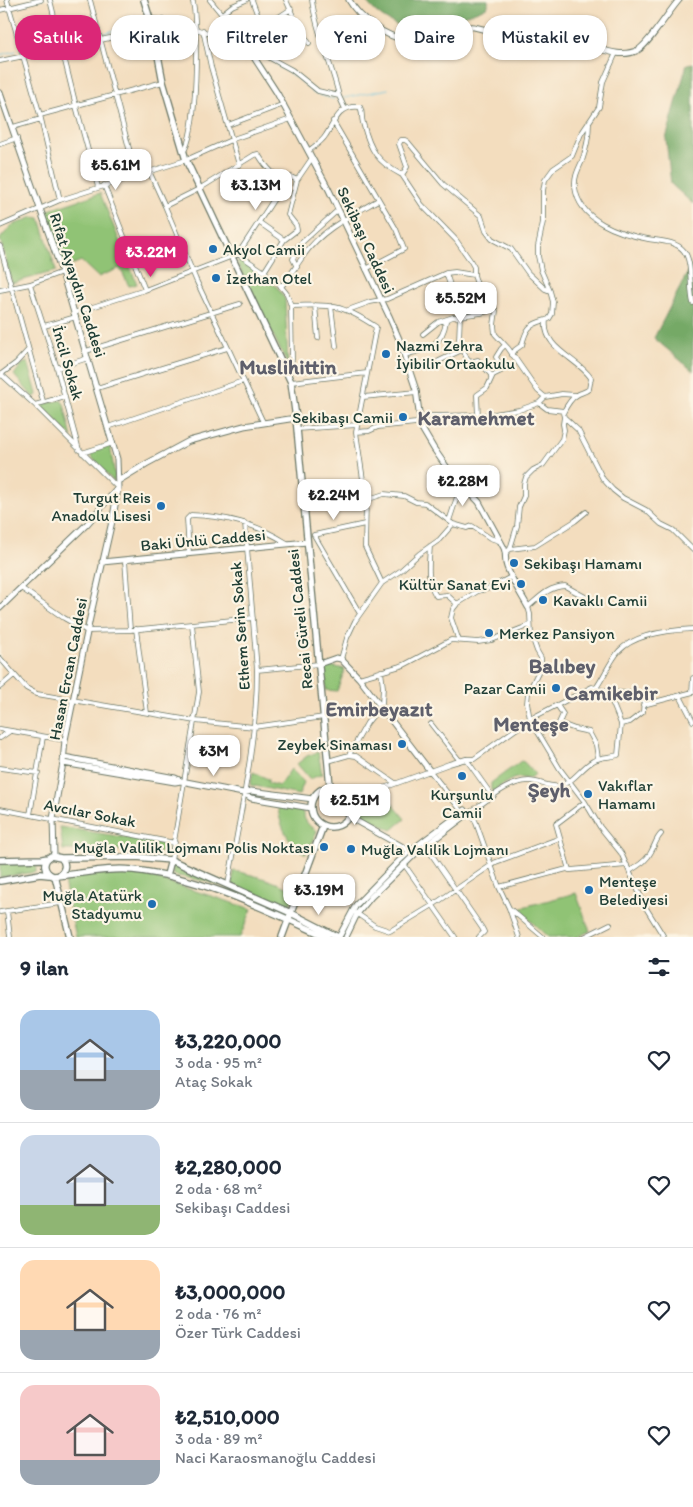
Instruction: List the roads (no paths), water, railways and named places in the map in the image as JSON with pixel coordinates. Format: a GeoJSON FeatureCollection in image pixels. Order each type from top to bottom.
{"type":"FeatureCollection","features":[{"type":"Feature","properties":{"kind":"main road","name":"Recai Güreli Caddesi"},"geometry":{"type":"LineString","coordinates":[[144,0],[149,15]]}},
{"type":"Feature","properties":{"kind":"main road","name":"Recai Güreli Caddesi"},"geometry":{"type":"LineString","coordinates":[[159,60],[163,82],[186,160],[199,189],[235,255],[290,379],[296,418],[330,786]]}},
{"type":"Feature","properties":{"kind":"main road"},"geometry":{"type":"LineString","coordinates":[[330,786],[340,788],[351,800],[352,809],[349,817],[338,826],[323,826],[316,820],[311,808],[312,799],[320,790],[330,786]]}},
{"type":"Feature","properties":{"kind":"main road"},"geometry":{"type":"LineString","coordinates":[[282,937],[323,826]]}},
{"type":"Feature","properties":{"kind":"main road"},"geometry":{"type":"LineString","coordinates":[[54,857],[65,866],[55,875]]}},
{"type":"Feature","properties":{"kind":"main road"},"geometry":{"type":"LineString","coordinates":[[54,857],[44,866],[55,875],[70,937]]}},
{"type":"Feature","properties":{"kind":"main road"},"geometry":{"type":"LineString","coordinates":[[0,860],[54,857],[136,857],[172,860],[338,937]]}},
{"type":"Feature","properties":{"kind":"main road"},"geometry":{"type":"LineString","coordinates":[[167,876],[172,860]]}},
{"type":"Feature","properties":{"kind":"main road"},"geometry":{"type":"LineString","coordinates":[[0,881],[40,874],[55,875],[132,870],[167,876],[226,892],[290,916],[327,937]]}},
{"type":"Feature","properties":{"kind":"main road"},"geometry":{"type":"LineString","coordinates":[[226,892],[228,885]]}},
{"type":"Feature","properties":{"kind":"street"},"geometry":{"type":"LineString","coordinates":[[7,0],[15,32]]}},
{"type":"Feature","properties":{"kind":"street"},"geometry":{"type":"LineString","coordinates":[[0,10],[42,0]]}},
{"type":"Feature","properties":{"kind":"street"},"geometry":{"type":"LineString","coordinates":[[50,0],[54,15]]}},
{"type":"Feature","properties":{"kind":"street"},"geometry":{"type":"LineString","coordinates":[[90,0],[94,15]]}},
{"type":"Feature","properties":{"kind":"street"},"geometry":{"type":"LineString","coordinates":[[210,0],[222,14],[232,6],[246,0]]}},
{"type":"Feature","properties":{"kind":"street"},"geometry":{"type":"LineString","coordinates":[[252,0],[257,15]]}},
{"type":"Feature","properties":{"kind":"street"},"geometry":{"type":"LineString","coordinates":[[286,0],[299,29],[309,43]]}},
{"type":"Feature","properties":{"kind":"street"},"geometry":{"type":"LineString","coordinates":[[312,0],[324,50],[344,109]]}},
{"type":"Feature","properties":{"kind":"street"},"geometry":{"type":"LineString","coordinates":[[350,0],[355,10],[375,27],[405,41],[438,45],[446,43],[461,30],[472,27],[524,42],[579,43],[616,53],[638,50],[649,40],[679,0]]}},
{"type":"Feature","properties":{"kind":"street"},"geometry":{"type":"LineString","coordinates":[[193,2],[194,15]]}},
{"type":"Feature","properties":{"kind":"street"},"geometry":{"type":"LineString","coordinates":[[282,15],[291,9]]}},
{"type":"Feature","properties":{"kind":"street"},"geometry":{"type":"LineString","coordinates":[[198,29],[208,32]]}},
{"type":"Feature","properties":{"kind":"street"},"geometry":{"type":"LineString","coordinates":[[203,30],[211,67],[239,165]]}},
{"type":"Feature","properties":{"kind":"street"},"geometry":{"type":"LineString","coordinates":[[111,38],[101,40],[136,175]]}},
{"type":"Feature","properties":{"kind":"street"},"geometry":{"type":"LineString","coordinates":[[512,355],[514,350],[522,345],[523,336],[531,325],[549,319],[552,314],[553,302],[538,256],[543,222],[542,191],[545,180],[553,170],[572,156],[589,121],[600,107],[603,82],[616,53]]}},
{"type":"Feature","properties":{"kind":"street"},"geometry":{"type":"LineString","coordinates":[[0,61],[15,58]]}},
{"type":"Feature","properties":{"kind":"street"},"geometry":{"type":"LineString","coordinates":[[23,60],[40,117],[60,200]]}},
{"type":"Feature","properties":{"kind":"street"},"geometry":{"type":"LineString","coordinates":[[66,60],[98,186]]}},
{"type":"Feature","properties":{"kind":"street"},"geometry":{"type":"LineString","coordinates":[[184,152],[187,148],[192,123],[195,60]]}},
{"type":"Feature","properties":{"kind":"street","name":"Sekibaşı Caddesi"},"geometry":{"type":"LineString","coordinates":[[256,60],[284,104],[328,188],[381,300],[405,355],[417,392],[421,427],[434,450],[450,472],[479,502],[500,541],[508,551],[504,560],[528,607]]}},
{"type":"Feature","properties":{"kind":"street"},"geometry":{"type":"LineString","coordinates":[[274,60],[292,70],[318,91],[339,96]]}},
{"type":"Feature","properties":{"kind":"street"},"geometry":{"type":"LineString","coordinates":[[13,127],[76,106],[163,82]]}},
{"type":"Feature","properties":{"kind":"street","name":"Rıfat Ayaydın Caddesi"},"geometry":{"type":"LineString","coordinates":[[0,93],[62,272],[86,351],[117,459],[118,488]]}},
{"type":"Feature","properties":{"kind":"street"},"geometry":{"type":"LineString","coordinates":[[228,125],[284,104]]}},
{"type":"Feature","properties":{"kind":"street"},"geometry":{"type":"LineString","coordinates":[[308,151],[326,136],[333,121],[344,109],[355,106],[360,107],[363,124],[375,154],[379,160],[402,175],[422,205],[456,240],[470,260],[474,267],[478,288],[495,309],[496,334],[538,391],[545,397]]}},
{"type":"Feature","properties":{"kind":"street"},"geometry":{"type":"LineString","coordinates":[[0,224],[98,186],[186,160],[233,139],[292,120]]}},
{"type":"Feature","properties":{"kind":"street"},"geometry":{"type":"LineString","coordinates":[[333,121],[396,229],[404,249],[366,269]]}},
{"type":"Feature","properties":{"kind":"street"},"geometry":{"type":"LineString","coordinates":[[589,121],[589,132],[575,180],[576,190],[584,206],[596,221],[613,230],[646,239],[668,242],[682,248],[689,258],[689,276],[693,303]]}},
{"type":"Feature","properties":{"kind":"street"},"geometry":{"type":"LineString","coordinates":[[0,144],[17,138]]}},
{"type":"Feature","properties":{"kind":"street"},"geometry":{"type":"LineString","coordinates":[[402,175],[407,167],[399,144],[401,140],[405,140],[443,184],[481,216],[486,231],[492,239],[511,249],[528,273],[545,289],[550,291]]}},
{"type":"Feature","properties":{"kind":"street"},"geometry":{"type":"LineString","coordinates":[[165,206],[199,189],[258,154],[270,172],[287,179],[291,177],[297,180]]}},
{"type":"Feature","properties":{"kind":"street"},"geometry":{"type":"LineString","coordinates":[[235,255],[265,273],[284,240],[297,230],[296,225],[288,215],[297,180],[312,158]]}},
{"type":"Feature","properties":{"kind":"street"},"geometry":{"type":"LineString","coordinates":[[149,171],[192,272],[263,422]]}},
{"type":"Feature","properties":{"kind":"street"},"geometry":{"type":"LineString","coordinates":[[44,326],[235,255],[260,223],[287,179]]}},
{"type":"Feature","properties":{"kind":"street"},"geometry":{"type":"LineString","coordinates":[[104,185],[145,290]]}},
{"type":"Feature","properties":{"kind":"street"},"geometry":{"type":"LineString","coordinates":[[367,373],[290,379],[292,359],[291,306],[287,294],[280,285],[297,267],[304,255],[314,244],[342,221],[378,200]]}},
{"type":"Feature","properties":{"kind":"street"},"geometry":{"type":"LineString","coordinates":[[297,267],[294,259],[298,246],[338,210]]}},
{"type":"Feature","properties":{"kind":"street"},"geometry":{"type":"LineString","coordinates":[[260,223],[284,240]]}},
{"type":"Feature","properties":{"kind":"street"},"geometry":{"type":"LineString","coordinates":[[0,246],[43,401]]}},
{"type":"Feature","properties":{"kind":"street"},"geometry":{"type":"LineString","coordinates":[[0,290],[30,284],[62,272]]}},
{"type":"Feature","properties":{"kind":"street"},"geometry":{"type":"LineString","coordinates":[[348,310],[425,284],[446,273],[474,274]]}},
{"type":"Feature","properties":{"kind":"street"},"geometry":{"type":"LineString","coordinates":[[446,273],[460,315],[459,340],[467,359],[470,362],[478,360],[491,374],[491,378]]}},
{"type":"Feature","properties":{"kind":"street","name":"İncil Sokak"},"geometry":{"type":"LineString","coordinates":[[30,284],[81,451]]}},
{"type":"Feature","properties":{"kind":"street"},"geometry":{"type":"LineString","coordinates":[[86,351],[240,304]]}},
{"type":"Feature","properties":{"kind":"street"},"geometry":{"type":"LineString","coordinates":[[315,305],[318,338]]}},
{"type":"Feature","properties":{"kind":"street"},"geometry":{"type":"LineString","coordinates":[[291,306],[332,306],[348,310],[376,327],[356,432],[366,500],[365,548],[382,582]]}},
{"type":"Feature","properties":{"kind":"street"},"geometry":{"type":"LineString","coordinates":[[332,306],[336,346]]}},
{"type":"Feature","properties":{"kind":"street"},"geometry":{"type":"LineString","coordinates":[[423,334],[438,322],[460,315],[481,313],[495,309]]}},
{"type":"Feature","properties":{"kind":"street"},"geometry":{"type":"LineString","coordinates":[[356,432],[370,432],[378,427],[416,422],[427,416],[478,416],[519,410],[539,403],[545,397],[562,394],[583,394],[589,389],[591,384],[590,378],[576,363],[557,349],[545,326],[546,320]]}},
{"type":"Feature","properties":{"kind":"street"},"geometry":{"type":"LineString","coordinates":[[405,355],[437,343],[445,329],[446,321]]}},
{"type":"Feature","properties":{"kind":"street"},"geometry":{"type":"LineString","coordinates":[[478,416],[477,395],[487,388],[491,378],[496,373],[503,370],[496,357],[505,345]]}},
{"type":"Feature","properties":{"kind":"street"},"geometry":{"type":"LineString","coordinates":[[97,388],[227,348]]}},
{"type":"Feature","properties":{"kind":"street"},"geometry":{"type":"LineString","coordinates":[[430,367],[464,349]]}},
{"type":"Feature","properties":{"kind":"street"},"geometry":{"type":"LineString","coordinates":[[1,606],[87,524],[118,488],[1,375],[28,350]]}},
{"type":"Feature","properties":{"kind":"street"},"geometry":{"type":"LineString","coordinates":[[57,368],[88,358]]}},
{"type":"Feature","properties":{"kind":"street"},"geometry":{"type":"LineString","coordinates":[[108,427],[243,381]]}},
{"type":"Feature","properties":{"kind":"street"},"geometry":{"type":"LineString","coordinates":[[363,398],[417,392]]}},
{"type":"Feature","properties":{"kind":"street"},"geometry":{"type":"LineString","coordinates":[[508,551],[517,526],[526,477],[533,470],[543,465],[562,439],[564,411],[576,395]]}},
{"type":"Feature","properties":{"kind":"street"},"geometry":{"type":"LineString","coordinates":[[34,405],[65,396]]}},
{"type":"Feature","properties":{"kind":"street"},"geometry":{"type":"LineString","coordinates":[[539,403],[547,409],[564,411]]}},
{"type":"Feature","properties":{"kind":"street"},"geometry":{"type":"LineString","coordinates":[[564,417],[578,430],[603,479],[613,490],[623,498],[646,510],[661,524],[673,530],[693,550]]}},
{"type":"Feature","properties":{"kind":"street"},"geometry":{"type":"LineString","coordinates":[[118,481],[188,441],[263,422],[296,418]]}},
{"type":"Feature","properties":{"kind":"street"},"geometry":{"type":"LineString","coordinates":[[297,429],[357,426]]}},
{"type":"Feature","properties":{"kind":"street"},"geometry":{"type":"LineString","coordinates":[[81,451],[113,443]]}},
{"type":"Feature","properties":{"kind":"street"},"geometry":{"type":"LineString","coordinates":[[341,659],[347,638],[360,612],[382,582],[400,571],[439,540],[451,522],[457,497],[464,487]]}},
{"type":"Feature","properties":{"kind":"street","name":"Hasan Ercan Caddesi"},"geometry":{"type":"LineString","coordinates":[[54,857],[53,819],[65,740],[118,488]]}},
{"type":"Feature","properties":{"kind":"street"},"geometry":{"type":"LineString","coordinates":[[366,500],[384,494],[404,496],[416,502],[425,503],[451,522],[467,528],[472,526],[490,538],[500,541]]}},
{"type":"Feature","properties":{"kind":"street"},"geometry":{"type":"LineString","coordinates":[[508,551],[535,546],[586,512]]}},
{"type":"Feature","properties":{"kind":"street"},"geometry":{"type":"LineString","coordinates":[[189,554],[188,519],[191,515],[228,518],[245,523],[289,544]]}},
{"type":"Feature","properties":{"kind":"street","name":"Ethem Serin Sokak"},"geometry":{"type":"LineString","coordinates":[[228,885],[254,726],[258,690],[258,670],[245,523]]}},
{"type":"Feature","properties":{"kind":"street"},"geometry":{"type":"LineString","coordinates":[[306,540],[314,535],[365,524]]}},
{"type":"Feature","properties":{"kind":"street"},"geometry":{"type":"LineString","coordinates":[[314,535],[360,612]]}},
{"type":"Feature","properties":{"kind":"street","name":"Baki Ünlü Caddesi"},"geometry":{"type":"LineString","coordinates":[[102,562],[247,549],[306,540]]}},
{"type":"Feature","properties":{"kind":"street"},"geometry":{"type":"LineString","coordinates":[[430,546],[428,575],[432,590],[436,596],[447,595],[457,604]]}},
{"type":"Feature","properties":{"kind":"street"},"geometry":{"type":"LineString","coordinates":[[125,560],[133,630],[147,713]]}},
{"type":"Feature","properties":{"kind":"street"},"geometry":{"type":"LineString","coordinates":[[459,641],[451,618],[453,609],[457,604],[478,591],[490,588],[512,577]]}},
{"type":"Feature","properties":{"kind":"street"},"geometry":{"type":"LineString","coordinates":[[600,605],[562,586],[543,593],[528,607],[530,625],[537,651],[541,658],[541,666],[528,692],[527,703],[530,719],[560,769],[585,802],[600,827],[621,853],[646,908],[664,937]]}},
{"type":"Feature","properties":{"kind":"street"},"geometry":{"type":"LineString","coordinates":[[21,588],[64,618],[88,631],[133,630],[253,618]]}},
{"type":"Feature","properties":{"kind":"street"},"geometry":{"type":"LineString","coordinates":[[172,860],[183,781],[199,692],[192,624]]}},
{"type":"Feature","properties":{"kind":"street"},"geometry":{"type":"LineString","coordinates":[[359,678],[404,665],[451,640],[478,642],[492,640],[530,625]]}},
{"type":"Feature","properties":{"kind":"street"},"geometry":{"type":"LineString","coordinates":[[596,688],[620,651],[632,643],[644,637],[673,630],[693,628]]}},
{"type":"Feature","properties":{"kind":"street"},"geometry":{"type":"LineString","coordinates":[[0,658],[26,688],[38,694],[72,701],[195,721],[254,726],[324,717]]}},
{"type":"Feature","properties":{"kind":"street"},"geometry":{"type":"LineString","coordinates":[[258,670],[319,664],[336,658],[341,659],[359,678],[430,771],[466,813],[475,820],[498,887],[509,908],[519,937]]}},
{"type":"Feature","properties":{"kind":"street"},"geometry":{"type":"LineString","coordinates":[[349,755],[367,723],[381,706],[383,687],[381,671]]}},
{"type":"Feature","properties":{"kind":"street"},"geometry":{"type":"LineString","coordinates":[[0,687],[14,675]]}},
{"type":"Feature","properties":{"kind":"street"},"geometry":{"type":"LineString","coordinates":[[643,705],[693,692],[693,678]]}},
{"type":"Feature","properties":{"kind":"street"},"geometry":{"type":"LineString","coordinates":[[351,800],[466,759],[474,759],[530,719],[592,686],[608,692],[630,693],[644,698],[643,712],[630,722],[621,724]]}},
{"type":"Feature","properties":{"kind":"street"},"geometry":{"type":"LineString","coordinates":[[346,937],[362,898],[413,852],[466,813],[513,783],[540,781],[549,786],[560,786],[598,758],[618,754],[621,724],[608,692]]}},
{"type":"Feature","properties":{"kind":"street"},"geometry":{"type":"LineString","coordinates":[[680,696],[693,720]]}},
{"type":"Feature","properties":{"kind":"street"},"geometry":{"type":"LineString","coordinates":[[557,704],[563,714],[559,723],[589,732],[596,745],[598,758]]}},
{"type":"Feature","properties":{"kind":"street"},"geometry":{"type":"LineString","coordinates":[[431,724],[460,761]]}},
{"type":"Feature","properties":{"kind":"street"},"geometry":{"type":"LineString","coordinates":[[0,729],[65,740]]}},
{"type":"Feature","properties":{"kind":"street"},"geometry":{"type":"LineString","coordinates":[[0,738],[10,731]]}},
{"type":"Feature","properties":{"kind":"street"},"geometry":{"type":"LineString","coordinates":[[30,815],[43,737]]}},
{"type":"Feature","properties":{"kind":"street"},"geometry":{"type":"LineString","coordinates":[[328,760],[349,755],[356,756],[395,783]]}},
{"type":"Feature","properties":{"kind":"street"},"geometry":{"type":"LineString","coordinates":[[466,759],[493,797]]}},
{"type":"Feature","properties":{"kind":"street"},"geometry":{"type":"LineString","coordinates":[[63,760],[175,778],[243,793],[251,798],[311,808]]}},
{"type":"Feature","properties":{"kind":"street"},"geometry":{"type":"LineString","coordinates":[[0,768],[38,773]]}},
{"type":"Feature","properties":{"kind":"street"},"geometry":{"type":"LineString","coordinates":[[243,793],[251,791],[312,799]]}},
{"type":"Feature","properties":{"kind":"street"},"geometry":{"type":"LineString","coordinates":[[569,870],[556,824],[585,802]]}},
{"type":"Feature","properties":{"kind":"street","name":"Avcılar Sokak"},"geometry":{"type":"LineString","coordinates":[[0,809],[175,842]]}},
{"type":"Feature","properties":{"kind":"street"},"geometry":{"type":"LineString","coordinates":[[338,937],[355,912],[404,864],[413,852],[466,813]]}},
{"type":"Feature","properties":{"kind":"street"},"geometry":{"type":"LineString","coordinates":[[349,817],[413,852]]}},
{"type":"Feature","properties":{"kind":"street"},"geometry":{"type":"LineString","coordinates":[[630,871],[651,854],[657,838],[661,834]]}},
{"type":"Feature","properties":{"kind":"street"},"geometry":{"type":"LineString","coordinates":[[355,912],[375,926],[390,930],[433,905],[492,866],[511,856],[560,838]]}},
{"type":"Feature","properties":{"kind":"street"},"geometry":{"type":"LineString","coordinates":[[425,845],[482,928],[484,932],[479,937]]}},
{"type":"Feature","properties":{"kind":"street"},"geometry":{"type":"LineString","coordinates":[[404,864],[455,937]]}},
{"type":"Feature","properties":{"kind":"street"},"geometry":{"type":"LineString","coordinates":[[498,887],[569,870],[627,865]]}},
{"type":"Feature","properties":{"kind":"street"},"geometry":{"type":"LineString","coordinates":[[0,912],[61,903]]}},
{"type":"Feature","properties":{"kind":"street"},"geometry":{"type":"LineString","coordinates":[[509,908],[543,937]]}},
{"type":"Feature","properties":{"kind":"street"},"geometry":{"type":"LineString","coordinates":[[7,911],[10,937]]}},
{"type":"Feature","properties":{"kind":"street"},"geometry":{"type":"LineString","coordinates":[[584,937],[610,924]]}},
{"type":"Feature","properties":{"kind":"street"},"geometry":{"type":"LineString","coordinates":[[534,937],[538,934]]}},
{"type":"Feature","properties":{"kind":"waterway"},"geometry":{"type":"LineString","coordinates":[[105,33],[111,31]]}},
{"type":"Feature","properties":{"kind":"waterway"},"geometry":{"type":"LineString","coordinates":[[0,55],[15,51]]}},
{"type":"Feature","properties":{"kind":"waterway"},"geometry":{"type":"LineString","coordinates":[[277,65],[301,81],[313,93],[334,99]]}},
{"type":"Feature","properties":{"kind":"waterway"},"geometry":{"type":"LineString","coordinates":[[344,98],[388,89]]}},
{"type":"Feature","properties":{"kind":"place","name":"Akyol Camii"},"geometry":{"type":"Point","coordinates":[213,249]}},
{"type":"Feature","properties":{"kind":"place","name":"İzethan Otel"},"geometry":{"type":"Point","coordinates":[216,278]}},
{"type":"Feature","properties":{"kind":"place","name":"Nazmi Zehra İyibilir Ortaokulu"},"geometry":{"type":"Point","coordinates":[386,354]}},
{"type":"Feature","properties":{"kind":"place","name":"Sekibaşı Camii"},"geometry":{"type":"Point","coordinates":[403,417]}},
{"type":"Feature","properties":{"kind":"place","name":"Turgut Reis Anadolu Lisesi"},"geometry":{"type":"Point","coordinates":[161,506]}},
{"type":"Feature","properties":{"kind":"place","name":"Sekibaşı Hamamı"},"geometry":{"type":"Point","coordinates":[514,563]}},
{"type":"Feature","properties":{"kind":"place","name":"Kültür Sanat Evi"},"geometry":{"type":"Point","coordinates":[521,584]}},
{"type":"Feature","properties":{"kind":"place","name":"Kavaklı Camii"},"geometry":{"type":"Point","coordinates":[543,600]}},
{"type":"Feature","properties":{"kind":"place","name":"Merkez Pansiyon"},"geometry":{"type":"Point","coordinates":[489,633]}},
{"type":"Feature","properties":{"kind":"place","name":"Pazar Camii"},"geometry":{"type":"Point","coordinates":[556,688]}},
{"type":"Feature","properties":{"kind":"place","name":"Zeybek Sinaması"},"geometry":{"type":"Point","coordinates":[402,744]}},
{"type":"Feature","properties":{"kind":"place","name":"Kurşunlu Camii"},"geometry":{"type":"Point","coordinates":[462,776]}},
{"type":"Feature","properties":{"kind":"place","name":"Vakıflar Hamamı"},"geometry":{"type":"Point","coordinates":[588,794]}},
{"type":"Feature","properties":{"kind":"place","name":"Muğla Valilik Lojmanı Polis Noktası"},"geometry":{"type":"Point","coordinates":[324,847]}},
{"type":"Feature","properties":{"kind":"place","name":"Muğla Valilik Lojmanı"},"geometry":{"type":"Point","coordinates":[351,849]}},
{"type":"Feature","properties":{"kind":"place","name":"Menteşe Belediyesi"},"geometry":{"type":"Point","coordinates":[589,890]}},
{"type":"Feature","properties":{"kind":"place","name":"Muğla Atatürk Stadyumu"},"geometry":{"type":"Point","coordinates":[152,904]}},
{"type":"Feature","properties":{"kind":"district","name":"Muslihittin"},"geometry":{"type":"Point","coordinates":[288,366]}},
{"type":"Feature","properties":{"kind":"district","name":"Karamehmet"},"geometry":{"type":"Point","coordinates":[476,417]}},
{"type":"Feature","properties":{"kind":"district","name":"Balıbey"},"geometry":{"type":"Point","coordinates":[562,665]}},
{"type":"Feature","properties":{"kind":"district","name":"Camikebir"},"geometry":{"type":"Point","coordinates":[611,692]}},
{"type":"Feature","properties":{"kind":"district","name":"Emirbeyazıt"},"geometry":{"type":"Point","coordinates":[379,708]}},
{"type":"Feature","properties":{"kind":"district","name":"Menteşe"},"geometry":{"type":"Point","coordinates":[531,723]}},
{"type":"Feature","properties":{"kind":"district","name":"Şeyh"},"geometry":{"type":"Point","coordinates":[549,789]}}]}
